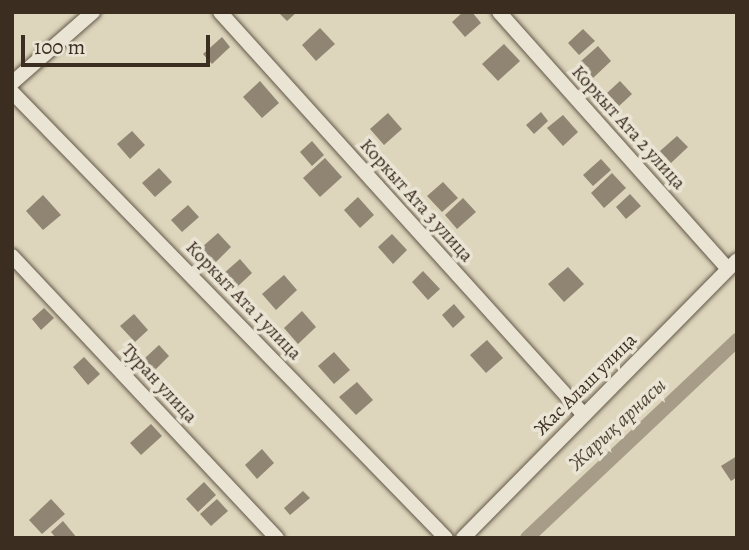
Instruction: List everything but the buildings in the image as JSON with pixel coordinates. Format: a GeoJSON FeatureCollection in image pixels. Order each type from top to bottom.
{"type":"FeatureCollection","features":[{"type":"Feature","properties":{"kind":"street"},"geometry":{"type":"LineString","coordinates":[[12,83],[93,12]]}},
{"type":"Feature","properties":{"kind":"street","name":"Коркыт Ата 3 улица"},"geometry":{"type":"LineString","coordinates":[[220,12],[584,415]]}},
{"type":"Feature","properties":{"kind":"street","name":"Коркыт Ата 2 улица"},"geometry":{"type":"LineString","coordinates":[[499,12],[732,264]]}},
{"type":"Feature","properties":{"kind":"street","name":"Коркыт Ата 1 улица"},"geometry":{"type":"LineString","coordinates":[[12,92],[446,538]]}},
{"type":"Feature","properties":{"kind":"street","name":"Туран улица"},"geometry":{"type":"LineString","coordinates":[[12,256],[277,538]]}},
{"type":"Feature","properties":{"kind":"street","name":"Жас Алаш улица"},"geometry":{"type":"LineString","coordinates":[[463,538],[732,264]]}},
{"type":"Feature","properties":{"kind":"waterway","name":"Жарық арнасы"},"geometry":{"type":"LineString","coordinates":[[527,538],[737,340]]}}]}
